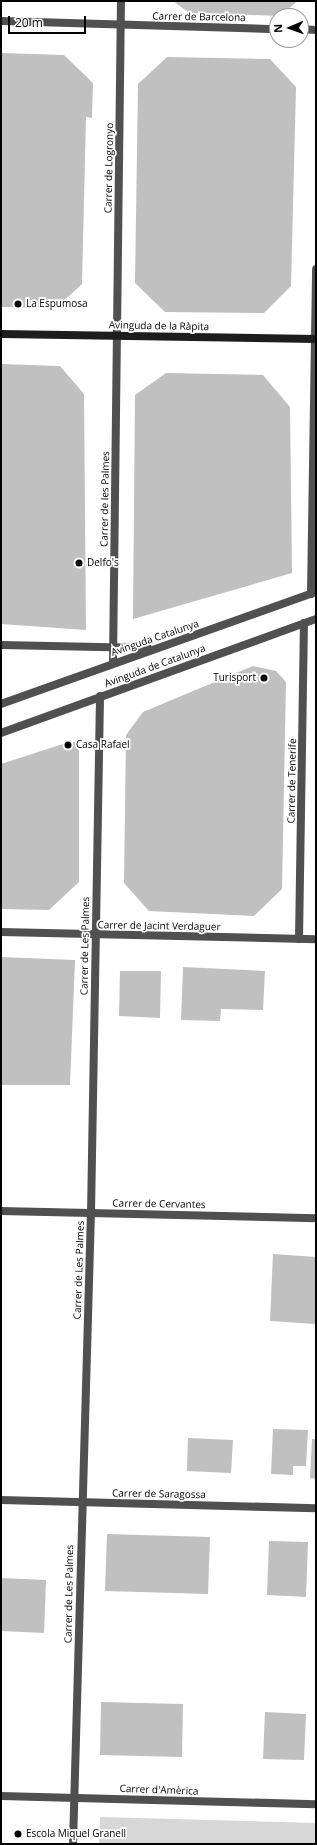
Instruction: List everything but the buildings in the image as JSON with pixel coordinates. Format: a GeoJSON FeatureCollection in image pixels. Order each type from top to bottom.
{"type":"FeatureCollection","features":[{"type":"Feature","properties":{"kind":"street","name":"Carrer de Logronyo"},"geometry":{"type":"LineString","coordinates":[[117,335],[122,1]]}},
{"type":"Feature","properties":{"kind":"street","name":"Carrer de Barcelona"},"geometry":{"type":"LineString","coordinates":[[1,21],[269,29]]}},
{"type":"Feature","properties":{"kind":"street"},"geometry":{"type":"LineString","coordinates":[[314,593],[316,269]]}},
{"type":"Feature","properties":{"kind":"street","name":"Avinguda de la Ràpita"},"geometry":{"type":"LineString","coordinates":[[1,334],[315,339]]}},
{"type":"Feature","properties":{"kind":"street","name":"Carrer de les Palmes"},"geometry":{"type":"LineString","coordinates":[[113,662],[117,335]]}},
{"type":"Feature","properties":{"kind":"street","name":"Avinguda Catalunya"},"geometry":{"type":"LineString","coordinates":[[1,704],[113,662],[314,593]]}},
{"type":"Feature","properties":{"kind":"street","name":"Avinguda de Catalunya"},"geometry":{"type":"LineString","coordinates":[[1,733],[316,618]]}},
{"type":"Feature","properties":{"kind":"street","name":"Carrer de Tenerife"},"geometry":{"type":"LineString","coordinates":[[299,939],[304,623]]}},
{"type":"Feature","properties":{"kind":"street"},"geometry":{"type":"LineString","coordinates":[[1,645],[154,648]]}},
{"type":"Feature","properties":{"kind":"street","name":"Carrer de Les Palmes"},"geometry":{"type":"LineString","coordinates":[[73,1844],[81,1502],[91,1213],[100,696]]}},
{"type":"Feature","properties":{"kind":"street","name":"Carrer de Jacint Verdaguer"},"geometry":{"type":"LineString","coordinates":[[1,932],[316,940]]}},
{"type":"Feature","properties":{"kind":"street","name":"Carrer de Cervantes"},"geometry":{"type":"LineString","coordinates":[[1,1211],[316,1218]]}},
{"type":"Feature","properties":{"kind":"street","name":"Carrer de Saragossa"},"geometry":{"type":"LineString","coordinates":[[1,1500],[316,1508]]}},
{"type":"Feature","properties":{"kind":"street","name":"Carrer d'Amèrica"},"geometry":{"type":"LineString","coordinates":[[1,1796],[316,1804]]}},
{"type":"Feature","properties":{"kind":"shaded area"},"geometry":{"type":"Polygon","coordinates":[[[100,1817],[316,1823],[316,1844],[99,1844],[100,1817]]]}},
{"type":"Feature","properties":{"kind":"place","name":"La Espumosa"},"geometry":{"type":"Point","coordinates":[18,304]}},
{"type":"Feature","properties":{"kind":"place","name":"Delfo's"},"geometry":{"type":"Point","coordinates":[79,563]}},
{"type":"Feature","properties":{"kind":"place","name":"Turisport"},"geometry":{"type":"Point","coordinates":[264,678]}},
{"type":"Feature","properties":{"kind":"place","name":"Casa Rafael"},"geometry":{"type":"Point","coordinates":[68,745]}},
{"type":"Feature","properties":{"kind":"place","name":"Escola Miquel Granell"},"geometry":{"type":"Point","coordinates":[18,1834]}}]}
